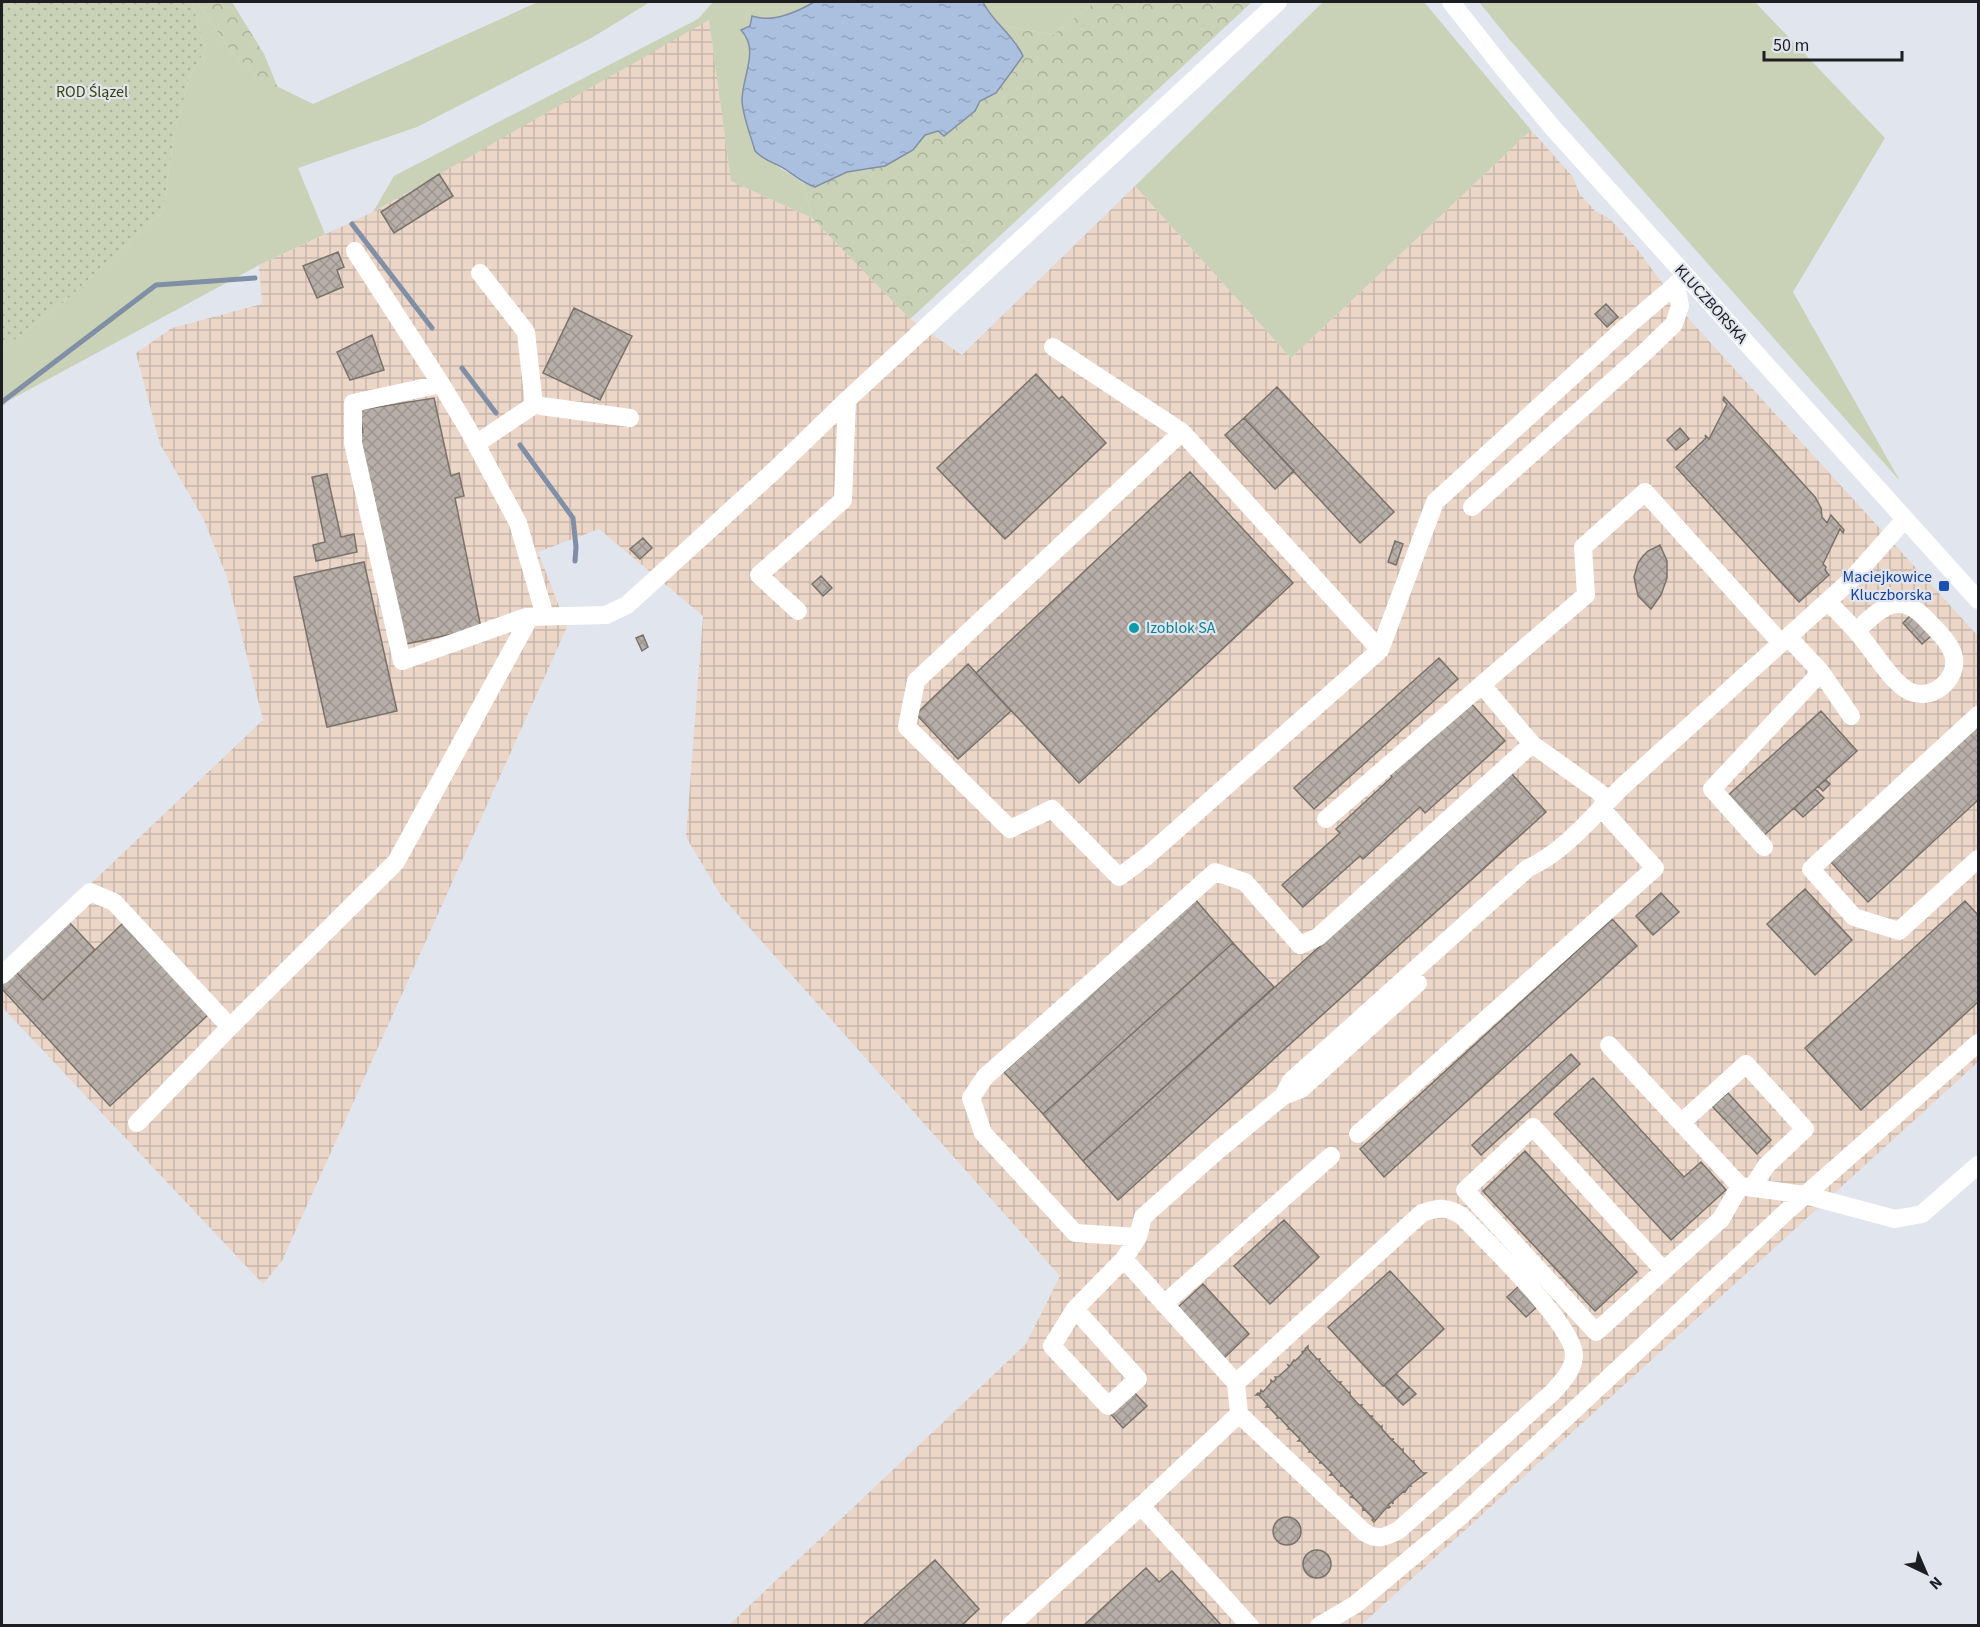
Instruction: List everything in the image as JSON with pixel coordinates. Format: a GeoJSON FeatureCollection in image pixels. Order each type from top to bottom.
{"type":"FeatureCollection","features":[{"type":"Feature","properties":{"kind":"street"},"geometry":{"type":"LineString","coordinates":[[441,384],[352,404],[353,443],[402,661],[537,616],[606,615],[627,605],[776,470],[848,400],[1278,2]]}},
{"type":"Feature","properties":{"kind":"street","name":"KLUCZBORSKA"},"geometry":{"type":"LineString","coordinates":[[1452,2],[1531,103],[1681,280],[1978,600]]}},
{"type":"Feature","properties":{"kind":"street"},"geometry":{"type":"LineString","coordinates":[[137,1123],[396,862],[537,616],[518,523],[441,384],[355,251]]}},
{"type":"Feature","properties":{"kind":"street"},"geometry":{"type":"LineString","coordinates":[[480,273],[526,332],[534,405]]}},
{"type":"Feature","properties":{"kind":"street"},"geometry":{"type":"LineString","coordinates":[[1472,507],[1674,324],[1680,306],[1681,280]]}},
{"type":"Feature","properties":{"kind":"street"},"geometry":{"type":"LineString","coordinates":[[1182,432],[916,681],[907,727],[1010,829],[1052,808],[1119,878],[1146,857],[1380,650],[1435,502],[1625,328],[1681,280]]}},
{"type":"Feature","properties":{"kind":"street"},"geometry":{"type":"LineString","coordinates":[[1053,347],[1182,432],[1380,650]]}},
{"type":"Feature","properties":{"kind":"street"},"geometry":{"type":"LineString","coordinates":[[798,611],[759,575],[843,500],[848,400]]}},
{"type":"Feature","properties":{"kind":"street"},"geometry":{"type":"LineString","coordinates":[[476,444],[534,405],[630,418]]}},
{"type":"Feature","properties":{"kind":"street"},"geometry":{"type":"LineString","coordinates":[[1326,819],[1586,595],[1583,547],[1644,492],[1785,640],[1821,672],[1851,716]]}},
{"type":"Feature","properties":{"kind":"street"},"geometry":{"type":"LineString","coordinates":[[1075,1309],[1138,1379],[1108,1406],[1052,1346],[1075,1309],[1124,1259],[1138,1237],[1143,1217],[1216,1151],[1283,1096],[1291,1081],[1313,1061],[1528,868],[1544,861],[1851,580],[1905,519]]}},
{"type":"Feature","properties":{"kind":"street"},"geometry":{"type":"LineString","coordinates":[[1827,601],[1856,631],[1900,685],[1910,692],[1934,691],[1944,686],[1951,677],[1954,657],[1950,646],[1917,609],[1906,604],[1891,604],[1879,610],[1856,631]]}},
{"type":"Feature","properties":{"kind":"street"},"geometry":{"type":"LineString","coordinates":[[1764,847],[1712,789],[1821,672]]}},
{"type":"Feature","properties":{"kind":"street"},"geometry":{"type":"LineString","coordinates":[[1358,1134],[1655,868],[1604,805],[1599,792],[1532,744],[1482,685]]}},
{"type":"Feature","properties":{"kind":"street"},"geometry":{"type":"LineString","coordinates":[[1978,715],[1811,869],[1854,917],[1899,931],[1978,859]]}},
{"type":"Feature","properties":{"kind":"street"},"geometry":{"type":"LineString","coordinates":[[1138,1237],[1075,1233],[983,1133],[971,1098],[985,1077],[1215,872],[1245,882],[1300,945],[1318,937],[1532,744]]}},
{"type":"Feature","properties":{"kind":"street"},"geometry":{"type":"LineString","coordinates":[[2,975],[90,892],[114,902],[230,1027]]}},
{"type":"Feature","properties":{"kind":"street"},"geometry":{"type":"LineString","coordinates":[[1319,1626],[1356,1604],[1462,1515],[1805,1195],[1978,1043]]}},
{"type":"Feature","properties":{"kind":"street"},"geometry":{"type":"LineString","coordinates":[[1609,1045],[1681,1123],[1746,1187],[1805,1195],[1895,1219],[1922,1214],[1978,1165]]}},
{"type":"Feature","properties":{"kind":"street"},"geometry":{"type":"LineString","coordinates":[[1664,1271],[1533,1127],[1465,1190],[1596,1332],[1664,1271],[1721,1219],[1746,1187],[1805,1129],[1746,1064],[1681,1123]]}},
{"type":"Feature","properties":{"kind":"street"},"geometry":{"type":"LineString","coordinates":[[1164,1304],[1331,1156]]}},
{"type":"Feature","properties":{"kind":"street"},"geometry":{"type":"LineString","coordinates":[[1124,1259],[1236,1383],[1239,1414],[1371,1537],[1382,1538],[1399,1530],[1554,1391],[1569,1374],[1574,1355],[1564,1332],[1545,1303],[1462,1216],[1451,1209],[1438,1208],[1422,1213],[1236,1383]]}},
{"type":"Feature","properties":{"kind":"street"},"geometry":{"type":"LineString","coordinates":[[1010,1626],[1239,1414]]}},
{"type":"Feature","properties":{"kind":"street"},"geometry":{"type":"LineString","coordinates":[[1141,1506],[1250,1626]]}},
{"type":"Feature","properties":{"kind":"shaded area"},"geometry":{"type":"Polygon","coordinates":[[[709,19],[731,181],[812,218],[910,319],[962,355],[1135,186],[1291,358],[1531,130],[1573,177],[1579,193],[1595,211],[1610,219],[1637,249],[1687,317],[1978,636],[1978,1062],[1361,1625],[729,1625],[1026,1344],[1060,1276],[722,897],[686,837],[703,616],[599,529],[538,552],[567,627],[282,1261],[263,1284],[2,1007],[2,968],[263,720],[227,577],[203,518],[160,444],[136,353],[172,328],[262,304],[259,265],[373,212],[709,19]]]}},
{"type":"Feature","properties":{"kind":"green space","name":"ROD Ślązel"},"geometry":{"type":"Polygon","coordinates":[[[2,2],[192,2],[205,50],[190,75],[174,135],[163,211],[64,302],[2,349],[2,2]]]}},
{"type":"Feature","properties":{"kind":"green space"},"geometry":{"type":"Polygon","coordinates":[[[192,2],[197,2],[230,50],[258,77],[313,104],[538,2],[650,2],[593,37],[417,127],[298,168],[325,234],[259,265],[8,401],[2,407],[2,349],[64,302],[163,211],[174,135],[190,75],[205,50],[192,2]]]}},
{"type":"Feature","properties":{"kind":"green space"},"geometry":{"type":"Polygon","coordinates":[[[197,2],[232,2],[264,54],[278,88],[258,77],[230,50],[197,2]]]}},
{"type":"Feature","properties":{"kind":"green space"},"geometry":{"type":"Polygon","coordinates":[[[713,2],[814,2],[788,14],[763,19],[750,26],[746,35],[751,45],[742,103],[755,151],[803,183],[812,218],[731,181],[709,20],[373,212],[394,176],[698,19],[713,2]]]}},
{"type":"Feature","properties":{"kind":"green space"},"geometry":{"type":"Polygon","coordinates":[[[983,2],[1095,2],[1053,35],[999,25],[983,2]]]}},
{"type":"Feature","properties":{"kind":"green space"},"geometry":{"type":"Polygon","coordinates":[[[1095,2],[1252,2],[910,319],[812,218],[803,183],[815,187],[847,172],[868,170],[913,150],[925,135],[938,131],[944,136],[975,111],[980,101],[996,93],[1016,42],[999,25],[1053,35],[1095,2]]]}},
{"type":"Feature","properties":{"kind":"green space"},"geometry":{"type":"Polygon","coordinates":[[[1323,2],[1424,2],[1531,130],[1291,358],[1135,186],[1323,2]]]}},
{"type":"Feature","properties":{"kind":"green space"},"geometry":{"type":"Polygon","coordinates":[[[1479,2],[1755,2],[1885,138],[1793,292],[1900,481],[1509,39],[1479,2]]]}},
{"type":"Feature","properties":{"kind":"water"},"geometry":{"type":"Polygon","coordinates":[[[814,2],[983,2],[1023,56],[996,93],[980,101],[975,111],[944,136],[938,131],[925,135],[913,150],[885,166],[847,172],[815,187],[755,151],[745,120],[742,101],[750,55],[749,46],[741,30],[750,26],[752,16],[776,17],[792,13],[814,2]]]}},
{"type":"Feature","properties":{"kind":"building"},"geometry":{"type":"Polygon","coordinates":[[[439,174],[453,196],[394,233],[381,212],[439,174]]]}},
{"type":"Feature","properties":{"kind":"building"},"geometry":{"type":"Polygon","coordinates":[[[338,252],[344,267],[337,270],[343,287],[317,298],[303,266],[338,252]]]}},
{"type":"Feature","properties":{"kind":"building"},"geometry":{"type":"Polygon","coordinates":[[[1606,304],[1618,317],[1607,327],[1595,314],[1606,304]]]}},
{"type":"Feature","properties":{"kind":"building"},"geometry":{"type":"Polygon","coordinates":[[[574,308],[632,336],[600,400],[543,373],[574,308]]]}},
{"type":"Feature","properties":{"kind":"building"},"geometry":{"type":"Polygon","coordinates":[[[372,335],[384,370],[350,380],[337,352],[372,335]]]}},
{"type":"Feature","properties":{"kind":"building"},"geometry":{"type":"Polygon","coordinates":[[[1036,374],[1059,399],[1062,396],[1106,443],[1005,539],[937,468],[1036,374]]]}},
{"type":"Feature","properties":{"kind":"building"},"geometry":{"type":"Polygon","coordinates":[[[1277,387],[1394,512],[1360,543],[1244,418],[1277,387]]]}},
{"type":"Feature","properties":{"kind":"building"},"geometry":{"type":"Polygon","coordinates":[[[1724,397],[1815,497],[1821,508],[1822,517],[1827,523],[1831,515],[1844,530],[1843,533],[1840,529],[1823,564],[1829,575],[1799,602],[1676,467],[1706,438],[1705,435],[1709,439],[1727,404],[1723,400],[1724,397]]]}},
{"type":"Feature","properties":{"kind":"building"},"geometry":{"type":"Polygon","coordinates":[[[434,398],[451,476],[459,473],[464,496],[455,498],[481,628],[401,645],[356,436],[363,432],[359,410],[434,398]]]}},
{"type":"Feature","properties":{"kind":"building"},"geometry":{"type":"Polygon","coordinates":[[[1244,418],[1294,471],[1275,489],[1225,435],[1244,418]]]}},
{"type":"Feature","properties":{"kind":"building"},"geometry":{"type":"Polygon","coordinates":[[[1680,428],[1689,439],[1676,450],[1667,440],[1680,428]]]}},
{"type":"Feature","properties":{"kind":"building","name":"Izoblok SA"},"geometry":{"type":"Polygon","coordinates":[[[1190,472],[1293,583],[1079,783],[976,673],[1190,472]]]}},
{"type":"Feature","properties":{"kind":"building"},"geometry":{"type":"Polygon","coordinates":[[[327,474],[341,537],[354,534],[357,552],[316,561],[313,545],[325,542],[312,477],[327,474]]]}},
{"type":"Feature","properties":{"kind":"building"},"geometry":{"type":"Polygon","coordinates":[[[643,538],[652,548],[640,559],[630,549],[643,538]]]}},
{"type":"Feature","properties":{"kind":"building"},"geometry":{"type":"Polygon","coordinates":[[[1395,541],[1403,544],[1396,565],[1388,562],[1395,541]]]}},
{"type":"Feature","properties":{"kind":"building"},"geometry":{"type":"Polygon","coordinates":[[[1660,545],[1667,561],[1667,578],[1661,595],[1651,609],[1638,596],[1634,577],[1638,563],[1643,556],[1660,545]]]}},
{"type":"Feature","properties":{"kind":"building"},"geometry":{"type":"Polygon","coordinates":[[[364,562],[397,711],[327,727],[294,577],[364,562]]]}},
{"type":"Feature","properties":{"kind":"building"},"geometry":{"type":"Polygon","coordinates":[[[821,576],[832,588],[823,596],[812,584],[821,576]]]}},
{"type":"Feature","properties":{"kind":"building"},"geometry":{"type":"Polygon","coordinates":[[[1918,608],[1938,630],[1922,644],[1903,623],[1918,608]]]}},
{"type":"Feature","properties":{"kind":"building"},"geometry":{"type":"Polygon","coordinates":[[[643,635],[648,647],[642,651],[636,638],[643,635]]]}},
{"type":"Feature","properties":{"kind":"building"},"geometry":{"type":"Polygon","coordinates":[[[1439,658],[1458,679],[1314,809],[1294,788],[1439,658]]]}},
{"type":"Feature","properties":{"kind":"building"},"geometry":{"type":"Polygon","coordinates":[[[968,664],[1011,711],[958,759],[916,714],[968,664]]]}},
{"type":"Feature","properties":{"kind":"building"},"geometry":{"type":"Polygon","coordinates":[[[1468,700],[1505,741],[1425,813],[1420,807],[1363,859],[1360,856],[1303,907],[1282,885],[1340,833],[1336,829],[1392,777],[1388,772],[1468,700]]]}},
{"type":"Feature","properties":{"kind":"building"},"geometry":{"type":"Polygon","coordinates":[[[1821,711],[1857,751],[1761,838],[1725,798],[1821,711]]]}},
{"type":"Feature","properties":{"kind":"building"},"geometry":{"type":"Polygon","coordinates":[[[1978,725],[1978,800],[1868,902],[1831,862],[1978,725]]]}},
{"type":"Feature","properties":{"kind":"building"},"geometry":{"type":"Polygon","coordinates":[[[1511,773],[1546,812],[1118,1200],[1083,1161],[1511,773]]]}},
{"type":"Feature","properties":{"kind":"building"},"geometry":{"type":"Polygon","coordinates":[[[1826,780],[1830,784],[1823,791],[1818,786],[1826,780]]]}},
{"type":"Feature","properties":{"kind":"building"},"geometry":{"type":"Polygon","coordinates":[[[1815,789],[1824,798],[1803,817],[1794,808],[1815,789]]]}},
{"type":"Feature","properties":{"kind":"building"},"geometry":{"type":"Polygon","coordinates":[[[1805,889],[1852,940],[1815,975],[1767,924],[1805,889]]]}},
{"type":"Feature","properties":{"kind":"building"},"geometry":{"type":"Polygon","coordinates":[[[1661,893],[1679,912],[1653,935],[1636,916],[1661,893]]]}},
{"type":"Feature","properties":{"kind":"building"},"geometry":{"type":"Polygon","coordinates":[[[1194,898],[1233,943],[1043,1114],[1004,1072],[1194,898]]]}},
{"type":"Feature","properties":{"kind":"building"},"geometry":{"type":"Polygon","coordinates":[[[1965,901],[1978,915],[1978,1002],[1861,1110],[1805,1048],[1965,901]]]}},
{"type":"Feature","properties":{"kind":"building"},"geometry":{"type":"Polygon","coordinates":[[[1612,919],[1637,946],[1384,1177],[1360,1149],[1612,919]]]}},
{"type":"Feature","properties":{"kind":"building"},"geometry":{"type":"Polygon","coordinates":[[[69,922],[95,950],[43,1000],[15,971],[69,922]]]}},
{"type":"Feature","properties":{"kind":"building"},"geometry":{"type":"Polygon","coordinates":[[[123,923],[208,1015],[110,1106],[2,989],[2,983],[15,971],[43,1000],[123,923]]]}},
{"type":"Feature","properties":{"kind":"building"},"geometry":{"type":"Polygon","coordinates":[[[1233,943],[1274,987],[1083,1161],[1043,1114],[1233,943]]]}},
{"type":"Feature","properties":{"kind":"building"},"geometry":{"type":"Polygon","coordinates":[[[1571,1054],[1580,1064],[1481,1155],[1472,1145],[1571,1054]]]}},
{"type":"Feature","properties":{"kind":"building"},"geometry":{"type":"Polygon","coordinates":[[[1593,1078],[1684,1177],[1701,1162],[1726,1190],[1671,1240],[1554,1114],[1593,1078]]]}},
{"type":"Feature","properties":{"kind":"building"},"geometry":{"type":"Polygon","coordinates":[[[1728,1093],[1771,1140],[1757,1154],[1712,1106],[1728,1093]]]}},
{"type":"Feature","properties":{"kind":"building"},"geometry":{"type":"Polygon","coordinates":[[[1525,1151],[1637,1272],[1595,1311],[1483,1191],[1525,1151]]]}},
{"type":"Feature","properties":{"kind":"building"},"geometry":{"type":"Polygon","coordinates":[[[1284,1220],[1319,1257],[1270,1304],[1234,1266],[1284,1220]]]}},
{"type":"Feature","properties":{"kind":"building"},"geometry":{"type":"Polygon","coordinates":[[[1390,1271],[1444,1329],[1383,1386],[1328,1327],[1390,1271]]]}},
{"type":"Feature","properties":{"kind":"building"},"geometry":{"type":"Polygon","coordinates":[[[1203,1284],[1249,1334],[1223,1359],[1176,1309],[1203,1284]]]}},
{"type":"Feature","properties":{"kind":"building"},"geometry":{"type":"Polygon","coordinates":[[[1519,1286],[1538,1306],[1526,1317],[1507,1297],[1519,1286]]]}},
{"type":"Feature","properties":{"kind":"building"},"geometry":{"type":"Polygon","coordinates":[[[1308,1346],[1308,1349],[1317,1359],[1320,1359],[1319,1361],[1338,1382],[1341,1382],[1359,1405],[1362,1405],[1370,1416],[1373,1416],[1371,1417],[1382,1426],[1391,1439],[1394,1439],[1392,1440],[1403,1449],[1403,1452],[1413,1462],[1414,1460],[1423,1473],[1426,1473],[1410,1485],[1393,1501],[1393,1504],[1392,1502],[1388,1505],[1390,1507],[1387,1507],[1374,1522],[1363,1507],[1351,1497],[1353,1496],[1343,1486],[1340,1486],[1342,1485],[1333,1475],[1330,1475],[1332,1473],[1322,1463],[1319,1463],[1321,1462],[1301,1441],[1298,1441],[1300,1439],[1280,1418],[1277,1418],[1269,1407],[1266,1407],[1268,1405],[1259,1395],[1256,1395],[1260,1394],[1261,1390],[1263,1392],[1271,1380],[1273,1382],[1275,1377],[1289,1367],[1288,1365],[1290,1366],[1308,1346]]]}},
{"type":"Feature","properties":{"kind":"building"},"geometry":{"type":"Polygon","coordinates":[[[1396,1374],[1409,1387],[1397,1399],[1384,1385],[1396,1374]]]}},
{"type":"Feature","properties":{"kind":"building"},"geometry":{"type":"Polygon","coordinates":[[[1409,1387],[1416,1394],[1403,1405],[1397,1399],[1409,1387]]]}},
{"type":"Feature","properties":{"kind":"building"},"geometry":{"type":"Polygon","coordinates":[[[1132,1390],[1147,1406],[1123,1428],[1108,1411],[1132,1390]]]}},
{"type":"Feature","properties":{"kind":"building"},"geometry":{"type":"Polygon","coordinates":[[[1287,1517],[1297,1521],[1301,1531],[1297,1541],[1287,1545],[1277,1541],[1273,1531],[1277,1521],[1287,1517]]]}},
{"type":"Feature","properties":{"kind":"building"},"geometry":{"type":"Polygon","coordinates":[[[1317,1550],[1327,1554],[1331,1564],[1327,1574],[1317,1578],[1307,1574],[1303,1564],[1307,1554],[1317,1550]]]}},
{"type":"Feature","properties":{"kind":"building"},"geometry":{"type":"Polygon","coordinates":[[[935,1560],[979,1609],[961,1626],[862,1626],[935,1560]]]}},
{"type":"Feature","properties":{"kind":"building"},"geometry":{"type":"Polygon","coordinates":[[[1146,1568],[1159,1582],[1172,1571],[1222,1626],[1083,1626],[1146,1568]]]}},
{"type":"Feature","properties":{"kind":"waterway"},"geometry":{"type":"LineString","coordinates":[[352,224],[432,328]]}},
{"type":"Feature","properties":{"kind":"waterway"},"geometry":{"type":"LineString","coordinates":[[2,402],[156,285],[255,278]]}},
{"type":"Feature","properties":{"kind":"waterway"},"geometry":{"type":"LineString","coordinates":[[462,368],[496,413]]}},
{"type":"Feature","properties":{"kind":"waterway"},"geometry":{"type":"LineString","coordinates":[[520,445],[573,518],[575,561]]}},
{"type":"Feature","properties":{"kind":"place","name":"Maciejkowice Kluczborska"},"geometry":{"type":"Point","coordinates":[1944,586]}},
{"type":"Feature","properties":{"kind":"place","name":"Izoblok SA"},"geometry":{"type":"Point","coordinates":[1134,628]}}]}
